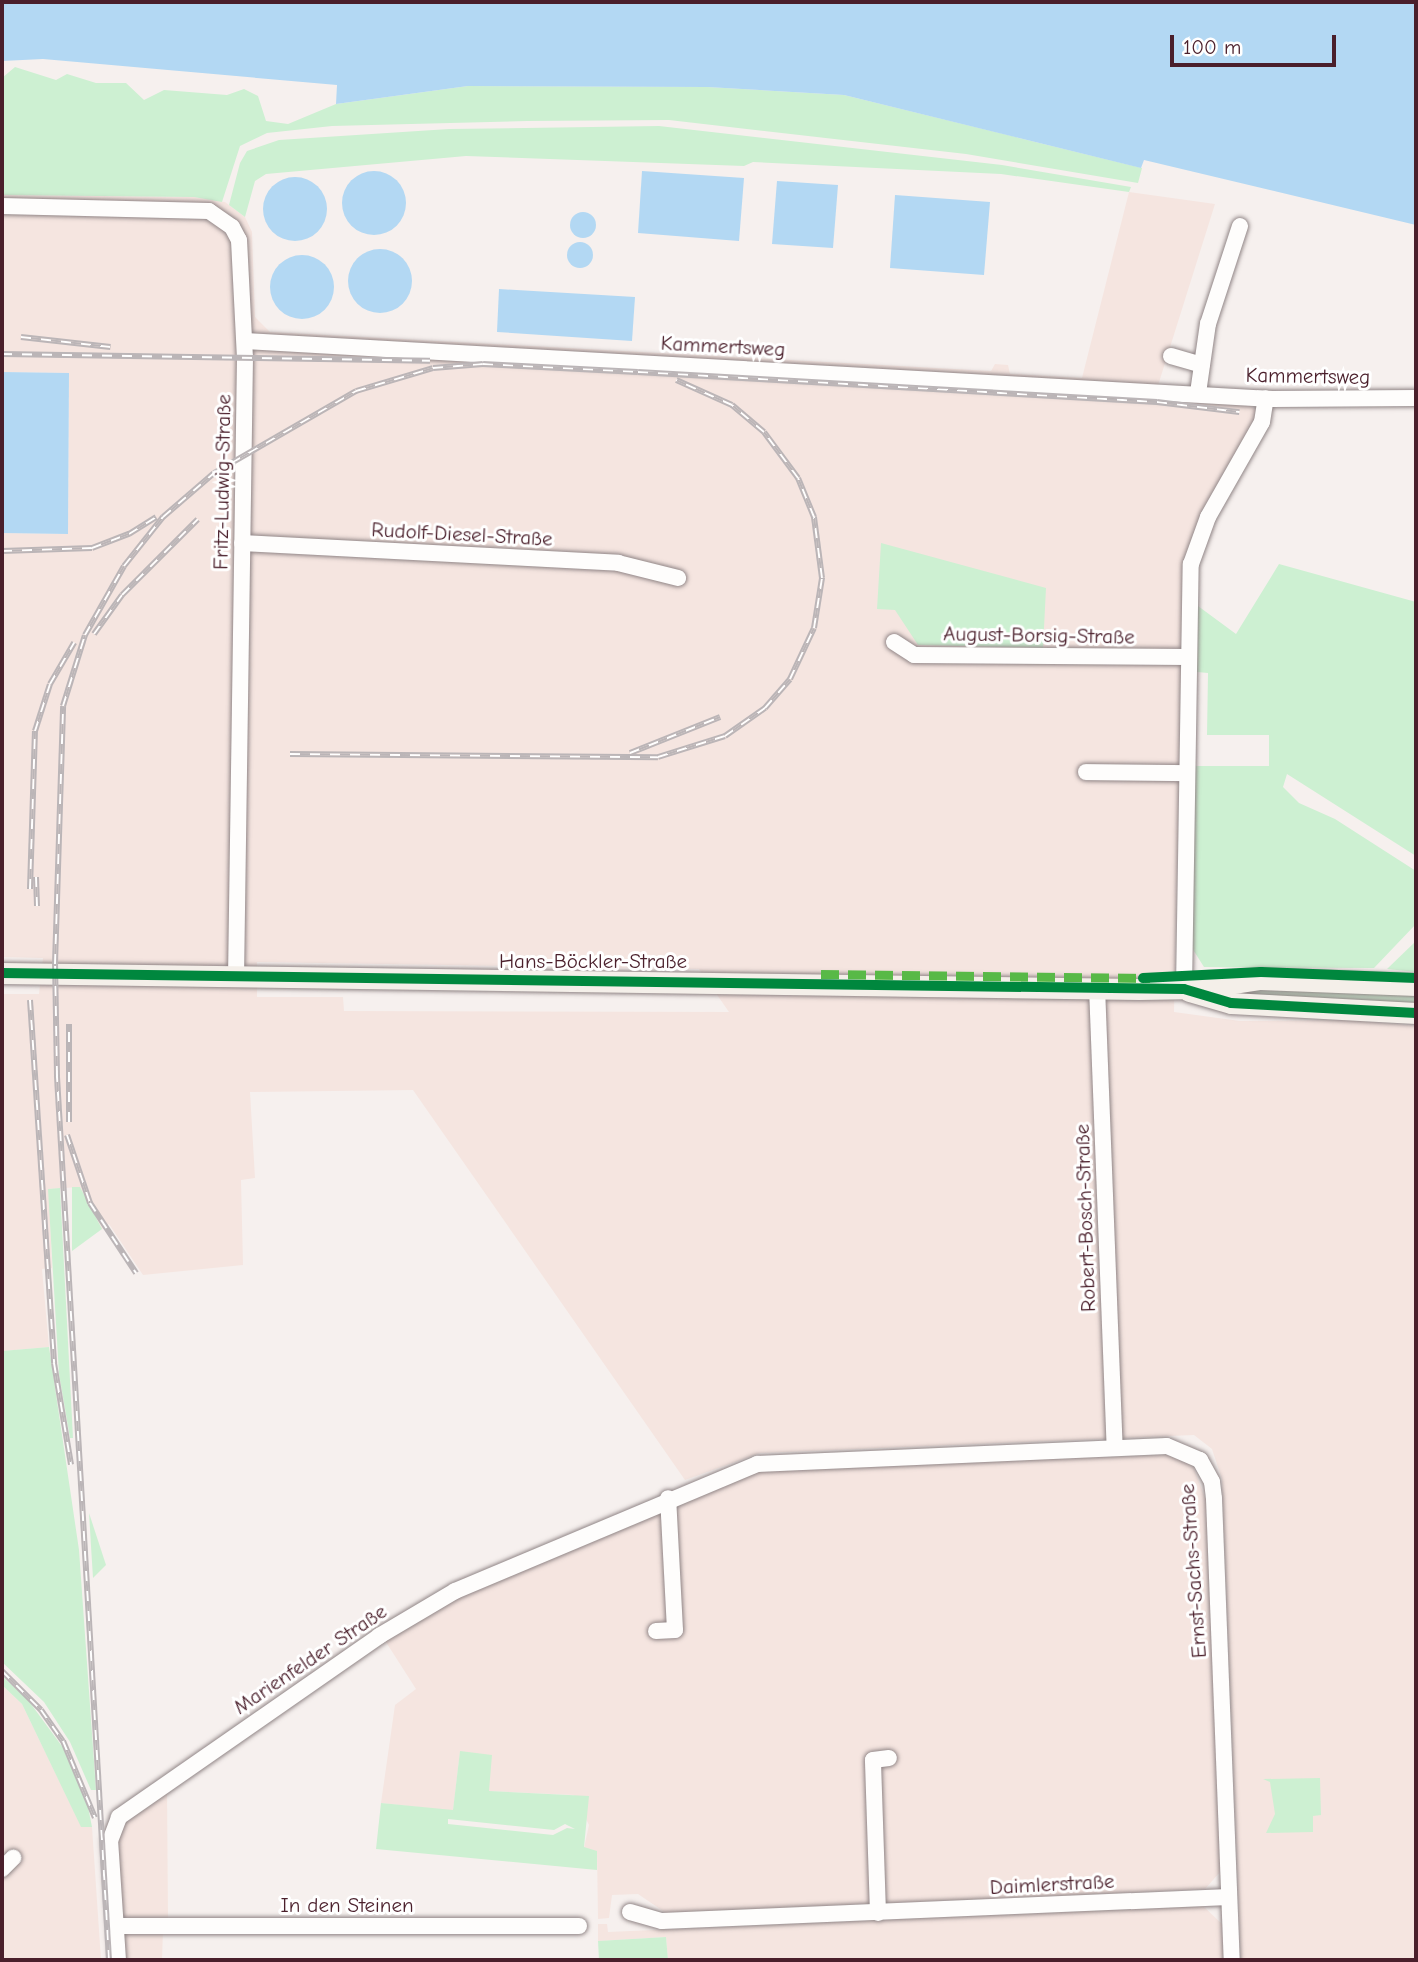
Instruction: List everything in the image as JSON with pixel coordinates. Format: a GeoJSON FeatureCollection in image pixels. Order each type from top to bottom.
{"type":"FeatureCollection","features":[{"type":"Feature","properties":{"kind":"main road","name":"Hans-Böckler-Straße"},"geometry":{"type":"LineString","coordinates":[[2,973],[1184,989],[1260,979],[1416,985]]}},
{"type":"Feature","properties":{"kind":"main road","name":"Hans-Böckler-Straße"},"geometry":{"type":"LineString","coordinates":[[1184,989],[1231,1003],[1416,1013]]}},
{"type":"Feature","properties":{"kind":"street","name":"Fritz-Ludwig-Straße"},"geometry":{"type":"LineString","coordinates":[[2,206],[194,208],[221,216],[232,227],[243,258],[245,341],[236,976]]}},
{"type":"Feature","properties":{"kind":"street"},"geometry":{"type":"LineString","coordinates":[[1198,393],[1208,324],[1240,226]]}},
{"type":"Feature","properties":{"kind":"street","name":"Kammertsweg"},"geometry":{"type":"LineString","coordinates":[[245,341],[1266,398],[1416,398]]}},
{"type":"Feature","properties":{"kind":"street"},"geometry":{"type":"LineString","coordinates":[[1171,356],[1202,365]]}},
{"type":"Feature","properties":{"kind":"street"},"geometry":{"type":"LineString","coordinates":[[1184,989],[1191,564],[1208,517],[1262,422],[1266,398]]}},
{"type":"Feature","properties":{"kind":"street","name":"Rudolf-Diesel-Straße"},"geometry":{"type":"LineString","coordinates":[[242,543],[618,563],[678,578]]}},
{"type":"Feature","properties":{"kind":"street","name":"August-Borsig-Straße"},"geometry":{"type":"LineString","coordinates":[[894,642],[914,654],[1188,657]]}},
{"type":"Feature","properties":{"kind":"street"},"geometry":{"type":"LineString","coordinates":[[1086,772],[1187,773]]}},
{"type":"Feature","properties":{"kind":"street","name":"Robert-Bosch-Straße"},"geometry":{"type":"LineString","coordinates":[[1097,987],[1115,1447]]}},
{"type":"Feature","properties":{"kind":"street","name":"Ernst-Sachs-Straße"},"geometry":{"type":"LineString","coordinates":[[757,1464],[1115,1447],[1178,1447],[1200,1460],[1212,1482],[1232,1960]]}},
{"type":"Feature","properties":{"kind":"street","name":"Marienfelder Straße"},"geometry":{"type":"LineString","coordinates":[[118,1960],[110,1841],[112,1829],[129,1809],[419,1611],[489,1574],[668,1497],[757,1464]]}},
{"type":"Feature","properties":{"kind":"street"},"geometry":{"type":"LineString","coordinates":[[656,1631],[683,1630],[668,1497]]}},
{"type":"Feature","properties":{"kind":"street"},"geometry":{"type":"LineString","coordinates":[[878,1913],[873,1760],[889,1758]]}},
{"type":"Feature","properties":{"kind":"street","name":"Daimlerstraße"},"geometry":{"type":"LineString","coordinates":[[630,1912],[662,1921],[1228,1897]]}},
{"type":"Feature","properties":{"kind":"street","name":"In den Steinen"},"geometry":{"type":"LineString","coordinates":[[116,1926],[579,1926]]}},
{"type":"Feature","properties":{"kind":"shaded area"},"geometry":{"type":"Polygon","coordinates":[[[1129,192],[1215,204],[1155,395],[1248,402],[1258,414],[1183,587],[1174,1012],[1240,1021],[1349,1020],[1416,1026],[1416,1960],[1241,1960],[1222,1479],[1212,1449],[1194,1435],[760,1453],[685,1480],[413,1090],[250,1092],[255,1178],[241,1180],[243,1265],[143,1275],[109,1224],[102,1229],[80,1187],[49,1189],[52,1268],[42,1269],[49,1347],[2,1351],[2,994],[39,994],[43,958],[2,957],[2,533],[68,534],[69,373],[2,372],[2,195],[194,197],[225,202],[245,217],[252,232],[255,317],[270,332],[991,371],[995,364],[1008,365],[1010,374],[1082,378],[1129,192]],[[257,962],[257,997],[343,997],[344,1011],[729,1012],[699,969],[257,962]]]}},
{"type":"Feature","properties":{"kind":"shaded area"},"geometry":{"type":"Polygon","coordinates":[[[1167,1455],[1192,1464],[1206,1500],[1221,1859],[1220,1872],[1205,1889],[666,1913],[638,1894],[612,1895],[609,1918],[598,1919],[597,1852],[584,1848],[589,1825],[574,1795],[489,1791],[460,1752],[453,1811],[381,1803],[395,1705],[416,1689],[384,1639],[460,1594],[766,1468],[1167,1455]]]}},
{"type":"Feature","properties":{"kind":"shaded area"},"geometry":{"type":"Polygon","coordinates":[[[2,1685],[22,1704],[81,1826],[92,1827],[101,1960],[2,1960],[2,1685]]]}},
{"type":"Feature","properties":{"kind":"shaded area"},"geometry":{"type":"Polygon","coordinates":[[[167,1788],[168,1920],[127,1919],[120,1915],[115,1838],[122,1823],[167,1788]]]}},
{"type":"Feature","properties":{"kind":"shaded area"},"geometry":{"type":"Polygon","coordinates":[[[1203,1906],[1222,1924],[1224,1960],[668,1960],[666,1937],[598,1941],[598,1924],[607,1924],[608,1932],[1203,1906]]]}},
{"type":"Feature","properties":{"kind":"shaded area"},"geometry":{"type":"Polygon","coordinates":[[[163,1929],[162,1960],[122,1960],[123,1930],[163,1929]]]}},
{"type":"Feature","properties":{"kind":"green space"},"geometry":{"type":"Polygon","coordinates":[[[15,67],[56,80],[67,74],[96,83],[126,83],[144,100],[164,90],[227,95],[244,89],[258,96],[266,121],[288,124],[336,104],[468,86],[707,87],[844,95],[1142,168],[1138,183],[966,154],[669,120],[527,121],[332,126],[267,133],[240,146],[222,202],[194,197],[2,195],[2,78],[15,67]]]}},
{"type":"Feature","properties":{"kind":"green space"},"geometry":{"type":"Polygon","coordinates":[[[659,126],[1002,165],[1131,187],[1129,192],[1001,174],[753,162],[744,166],[466,156],[266,174],[255,181],[245,217],[229,205],[240,163],[247,151],[279,140],[449,129],[659,126]]]}},
{"type":"Feature","properties":{"kind":"green space"},"geometry":{"type":"Polygon","coordinates":[[[881,543],[1046,588],[1043,648],[918,645],[895,610],[877,609],[881,543]]]}},
{"type":"Feature","properties":{"kind":"green space"},"geometry":{"type":"Polygon","coordinates":[[[1279,564],[1416,602],[1416,856],[1287,774],[1283,787],[1299,803],[1335,819],[1416,871],[1416,924],[1374,968],[1204,967],[1192,948],[1195,766],[1269,766],[1269,735],[1207,735],[1208,673],[1197,672],[1198,606],[1236,634],[1279,564]]]}},
{"type":"Feature","properties":{"kind":"green space"},"geometry":{"type":"Polygon","coordinates":[[[1416,941],[1416,972],[1387,969],[1416,941]]]}},
{"type":"Feature","properties":{"kind":"green space"},"geometry":{"type":"Polygon","coordinates":[[[1219,989],[1416,990],[1416,1009],[1238,1001],[1219,989]]]}},
{"type":"Feature","properties":{"kind":"green space"},"geometry":{"type":"Polygon","coordinates":[[[72,1187],[80,1187],[102,1229],[72,1251],[72,1187]]]}},
{"type":"Feature","properties":{"kind":"green space"},"geometry":{"type":"Polygon","coordinates":[[[60,1188],[73,1438],[70,1438],[59,1374],[48,1189],[60,1188]]]}},
{"type":"Feature","properties":{"kind":"green space"},"geometry":{"type":"Polygon","coordinates":[[[49,1347],[79,1550],[96,1790],[91,1790],[70,1742],[44,1702],[2,1662],[2,1351],[49,1347]]]}},
{"type":"Feature","properties":{"kind":"green space"},"geometry":{"type":"Polygon","coordinates":[[[89,1513],[106,1565],[93,1578],[89,1513]]]}},
{"type":"Feature","properties":{"kind":"green space"},"geometry":{"type":"Polygon","coordinates":[[[2,1676],[28,1700],[64,1749],[87,1802],[92,1827],[81,1827],[22,1704],[2,1685],[2,1676]]]}},
{"type":"Feature","properties":{"kind":"green space"},"geometry":{"type":"Polygon","coordinates":[[[460,1751],[492,1755],[489,1791],[589,1796],[584,1847],[597,1851],[597,1870],[376,1849],[381,1803],[453,1810],[460,1751]],[[448,1819],[448,1824],[553,1835],[567,1828],[575,1829],[565,1824],[554,1830],[448,1819]]]}},
{"type":"Feature","properties":{"kind":"green space"},"geometry":{"type":"Polygon","coordinates":[[[1320,1778],[1321,1815],[1313,1816],[1313,1832],[1266,1833],[1275,1814],[1270,1782],[1263,1779],[1320,1778]]]}},
{"type":"Feature","properties":{"kind":"green space"},"geometry":{"type":"Polygon","coordinates":[[[666,1937],[668,1960],[599,1960],[598,1941],[666,1937]]]}},
{"type":"Feature","properties":{"kind":"water"},"geometry":{"type":"Polygon","coordinates":[[[2,2],[1416,2],[1416,225],[1144,160],[1141,168],[844,95],[707,87],[468,86],[336,104],[337,85],[43,59],[2,61],[2,2]]]}},
{"type":"Feature","properties":{"kind":"water"},"geometry":{"type":"Polygon","coordinates":[[[374,171],[386,173],[397,180],[404,191],[404,215],[397,226],[386,233],[374,235],[362,233],[351,226],[344,215],[342,203],[344,191],[351,180],[362,173],[374,171]]]}},
{"type":"Feature","properties":{"kind":"water"},"geometry":{"type":"Polygon","coordinates":[[[642,171],[744,178],[739,241],[638,233],[642,171]]]}},
{"type":"Feature","properties":{"kind":"water"},"geometry":{"type":"Polygon","coordinates":[[[295,177],[307,179],[318,186],[325,197],[325,221],[318,232],[307,239],[295,241],[283,239],[272,232],[265,221],[263,209],[265,197],[272,186],[283,179],[295,177]]]}},
{"type":"Feature","properties":{"kind":"water"},"geometry":{"type":"Polygon","coordinates":[[[777,181],[838,185],[833,248],[772,244],[777,181]]]}},
{"type":"Feature","properties":{"kind":"water"},"geometry":{"type":"Polygon","coordinates":[[[895,195],[990,202],[984,275],[890,268],[895,195]]]}},
{"type":"Feature","properties":{"kind":"water"},"geometry":{"type":"Polygon","coordinates":[[[583,212],[592,216],[596,225],[592,234],[583,238],[574,234],[570,225],[574,216],[583,212]]]}},
{"type":"Feature","properties":{"kind":"water"},"geometry":{"type":"Polygon","coordinates":[[[580,242],[589,246],[593,255],[589,264],[580,268],[571,264],[567,255],[571,246],[580,242]]]}},
{"type":"Feature","properties":{"kind":"water"},"geometry":{"type":"Polygon","coordinates":[[[380,249],[392,251],[403,258],[410,269],[410,293],[403,304],[392,311],[380,313],[368,311],[357,304],[350,293],[348,281],[350,269],[357,258],[368,251],[380,249]]]}},
{"type":"Feature","properties":{"kind":"water"},"geometry":{"type":"Polygon","coordinates":[[[302,255],[314,257],[325,264],[332,275],[332,299],[325,310],[314,317],[302,319],[290,317],[279,310],[272,299],[270,287],[272,275],[279,264],[290,257],[302,255]]]}},
{"type":"Feature","properties":{"kind":"water"},"geometry":{"type":"Polygon","coordinates":[[[499,289],[635,297],[632,341],[497,332],[499,289]]]}},
{"type":"Feature","properties":{"kind":"water"},"geometry":{"type":"Polygon","coordinates":[[[2,372],[69,373],[68,534],[2,533],[2,372]]]}},
{"type":"Feature","properties":{"kind":"railway"},"geometry":{"type":"LineString","coordinates":[[21,337],[110,347]]}},
{"type":"Feature","properties":{"kind":"railway"},"geometry":{"type":"LineString","coordinates":[[2,354],[430,361]]}},
{"type":"Feature","properties":{"kind":"railway"},"geometry":{"type":"LineString","coordinates":[[109,1960],[57,1076],[55,964],[63,706],[85,635],[124,566],[163,517],[214,473],[356,391],[433,368],[483,364],[638,372],[1157,402],[1239,412]]}},
{"type":"Feature","properties":{"kind":"railway"},"geometry":{"type":"LineString","coordinates":[[290,754],[658,757],[725,736],[765,708],[790,679],[814,628],[822,578],[814,517],[798,478],[764,432],[732,405],[676,380]]}},
{"type":"Feature","properties":{"kind":"railway"},"geometry":{"type":"LineString","coordinates":[[2,551],[92,548],[129,534],[156,517]]}},
{"type":"Feature","properties":{"kind":"railway"},"geometry":{"type":"LineString","coordinates":[[94,634],[122,595],[198,519]]}},
{"type":"Feature","properties":{"kind":"railway"},"geometry":{"type":"LineString","coordinates":[[30,889],[35,731],[50,684],[74,643]]}},
{"type":"Feature","properties":{"kind":"railway"},"geometry":{"type":"LineString","coordinates":[[630,753],[720,717]]}},
{"type":"Feature","properties":{"kind":"railway"},"geometry":{"type":"LineString","coordinates":[[36,877],[37,906]]}},
{"type":"Feature","properties":{"kind":"railway"},"geometry":{"type":"LineString","coordinates":[[30,1000],[54,1363],[71,1465]]}},
{"type":"Feature","properties":{"kind":"railway"},"geometry":{"type":"LineString","coordinates":[[69,1024],[69,1122]]}},
{"type":"Feature","properties":{"kind":"railway"},"geometry":{"type":"LineString","coordinates":[[67,1135],[90,1203],[136,1273]]}},
{"type":"Feature","properties":{"kind":"railway"},"geometry":{"type":"LineString","coordinates":[[2,1671],[41,1710],[63,1741],[95,1818]]}},
{"type":"Feature","properties":{"kind":"marked path"},"geometry":{"type":"LineString","coordinates":[[821,974],[1150,978]]}},
{"type":"Feature","properties":{"kind":"cycle path"},"geometry":{"type":"LineString","coordinates":[[1143,978],[1261,972],[1416,978]]}},
{"type":"Feature","properties":{"kind":"cycle path"},"geometry":{"type":"LineString","coordinates":[[2,973],[1184,989],[1231,1003],[1416,1013]]}}]}
